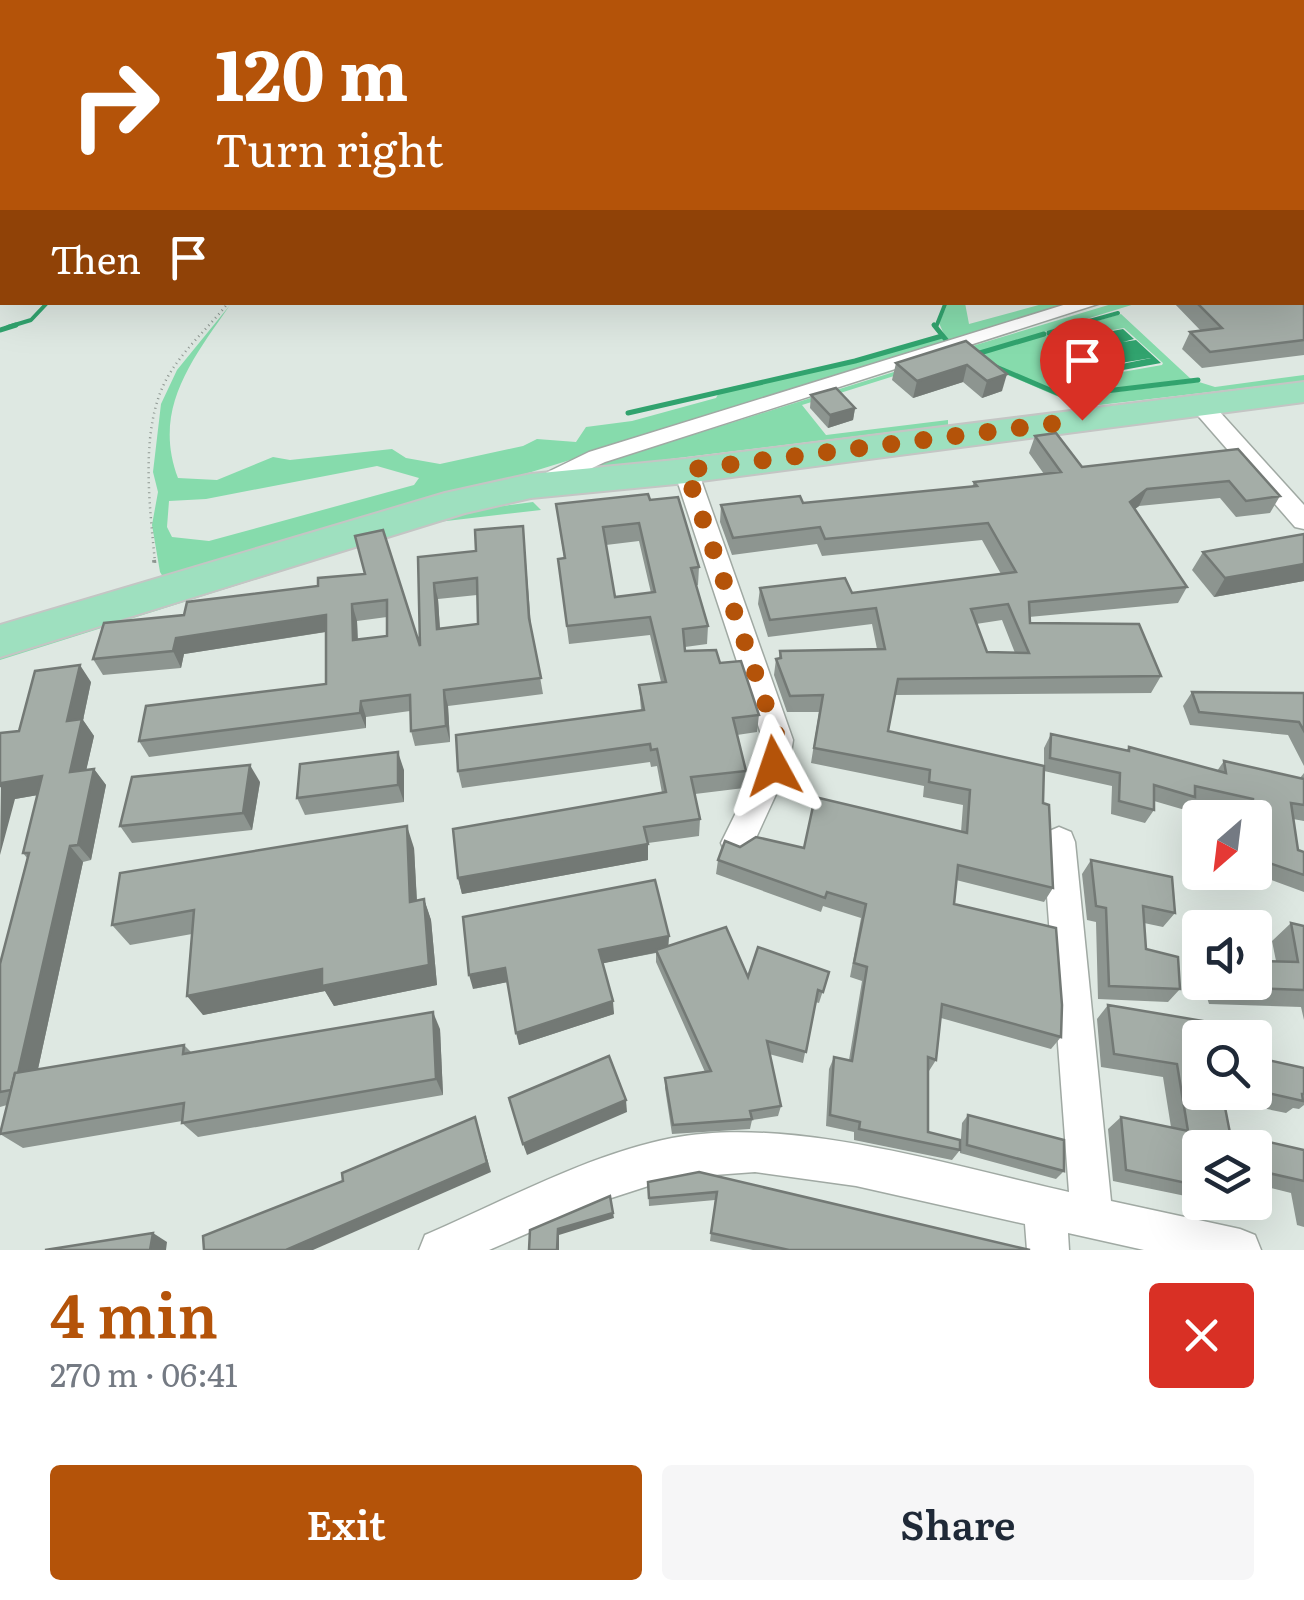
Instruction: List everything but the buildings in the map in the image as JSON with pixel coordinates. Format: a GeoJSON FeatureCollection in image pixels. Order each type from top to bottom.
{"type":"FeatureCollection","features":[{"type":"Feature","properties":{"kind":"main road"},"geometry":{"type":"LineString","coordinates":[[0,641],[157,597],[458,502],[531,486],[1304,392]]}},
{"type":"Feature","properties":{"kind":"street"},"geometry":{"type":"LineString","coordinates":[[531,486],[597,456],[1086,305]]}},
{"type":"Feature","properties":{"kind":"street"},"geometry":{"type":"LineString","coordinates":[[1201,405],[1304,521]]}},
{"type":"Feature","properties":{"kind":"street"},"geometry":{"type":"LineString","coordinates":[[686,470],[778,740],[774,766],[737,843]]}},
{"type":"Feature","properties":{"kind":"street"},"geometry":{"type":"LineString","coordinates":[[1059,842],[1092,1217]]}},
{"type":"Feature","properties":{"kind":"street"},"geometry":{"type":"LineString","coordinates":[[440,1250],[599,1181],[672,1158],[755,1152],[856,1166],[1240,1250]]}},
{"type":"Feature","properties":{"kind":"street"},"geometry":{"type":"LineString","coordinates":[[1044,1207],[1048,1250]]}},
{"type":"Feature","properties":{"kind":"path"},"geometry":{"type":"LineString","coordinates":[[157,597],[148,527],[154,494],[150,473],[153,427],[160,394],[168,375],[226,305]]}},
{"type":"Feature","properties":{"kind":"shaded area"},"geometry":{"type":"Polygon","coordinates":[[[230,305],[190,366],[173,407],[171,453],[178,478],[217,480],[273,457],[290,460],[392,449],[406,458],[440,464],[523,446],[537,439],[576,442],[586,427],[632,421],[716,398],[720,391],[732,387],[855,362],[941,336],[947,341],[939,323],[947,305],[965,305],[969,324],[1039,305],[1069,305],[168,585],[160,572],[152,525],[158,492],[153,472],[161,404],[177,370],[230,305]],[[377,466],[206,499],[169,501],[167,527],[172,537],[209,541],[414,485],[419,478],[377,466]]]}},
{"type":"Feature","properties":{"kind":"shaded area"},"geometry":{"type":"Polygon","coordinates":[[[1108,305],[1132,305],[967,356],[1065,398],[1199,382],[1215,387],[1304,375],[1304,381],[1082,407],[966,357],[959,350],[1108,305]]]}},
{"type":"Feature","properties":{"kind":"shaded area"},"geometry":{"type":"Polygon","coordinates":[[[1121,314],[1192,380],[1065,395],[972,356],[1121,314]],[[1124,328],[1084,335],[1122,372],[1163,363],[1124,328]]]}},
{"type":"Feature","properties":{"kind":"shaded area"},"geometry":{"type":"Polygon","coordinates":[[[1123,329],[1134,339],[1123,342],[1136,340],[1161,363],[1123,370],[1117,365],[1151,358],[1115,364],[1086,336],[1123,329]]]}},
{"type":"Feature","properties":{"kind":"shaded area"},"geometry":{"type":"Polygon","coordinates":[[[945,356],[948,359],[802,405],[826,435],[948,420],[948,425],[580,470],[945,356]]]}},
{"type":"Feature","properties":{"kind":"shaded area"},"geometry":{"type":"Polygon","coordinates":[[[533,502],[541,510],[438,522],[0,660],[0,652],[439,514],[533,502]]]}},
{"type":"Feature","properties":{"kind":"waterway"},"geometry":{"type":"LineString","coordinates":[[8,327],[31,320],[45,305]]}},
{"type":"Feature","properties":{"kind":"waterway"},"geometry":{"type":"LineString","coordinates":[[936,327],[945,305]]}},
{"type":"Feature","properties":{"kind":"waterway"},"geometry":{"type":"LineString","coordinates":[[1068,327],[1118,313]]}},
{"type":"Feature","properties":{"kind":"waterway"},"geometry":{"type":"LineString","coordinates":[[0,330],[16,325]]}},
{"type":"Feature","properties":{"kind":"waterway"},"geometry":{"type":"LineString","coordinates":[[934,325],[947,341]]}},
{"type":"Feature","properties":{"kind":"waterway"},"geometry":{"type":"LineString","coordinates":[[1049,333],[1077,325]]}},
{"type":"Feature","properties":{"kind":"waterway"},"geometry":{"type":"LineString","coordinates":[[973,355],[1044,334]]}},
{"type":"Feature","properties":{"kind":"waterway"},"geometry":{"type":"LineString","coordinates":[[628,413],[855,361],[942,336]]}},
{"type":"Feature","properties":{"kind":"waterway"},"geometry":{"type":"LineString","coordinates":[[996,367],[1064,396],[1198,380]]}},
{"type":"Feature","properties":{"kind":"route"},"geometry":{"type":"LineString","coordinates":[[774,766],[778,740],[686,470],[1082,420]]}}]}
